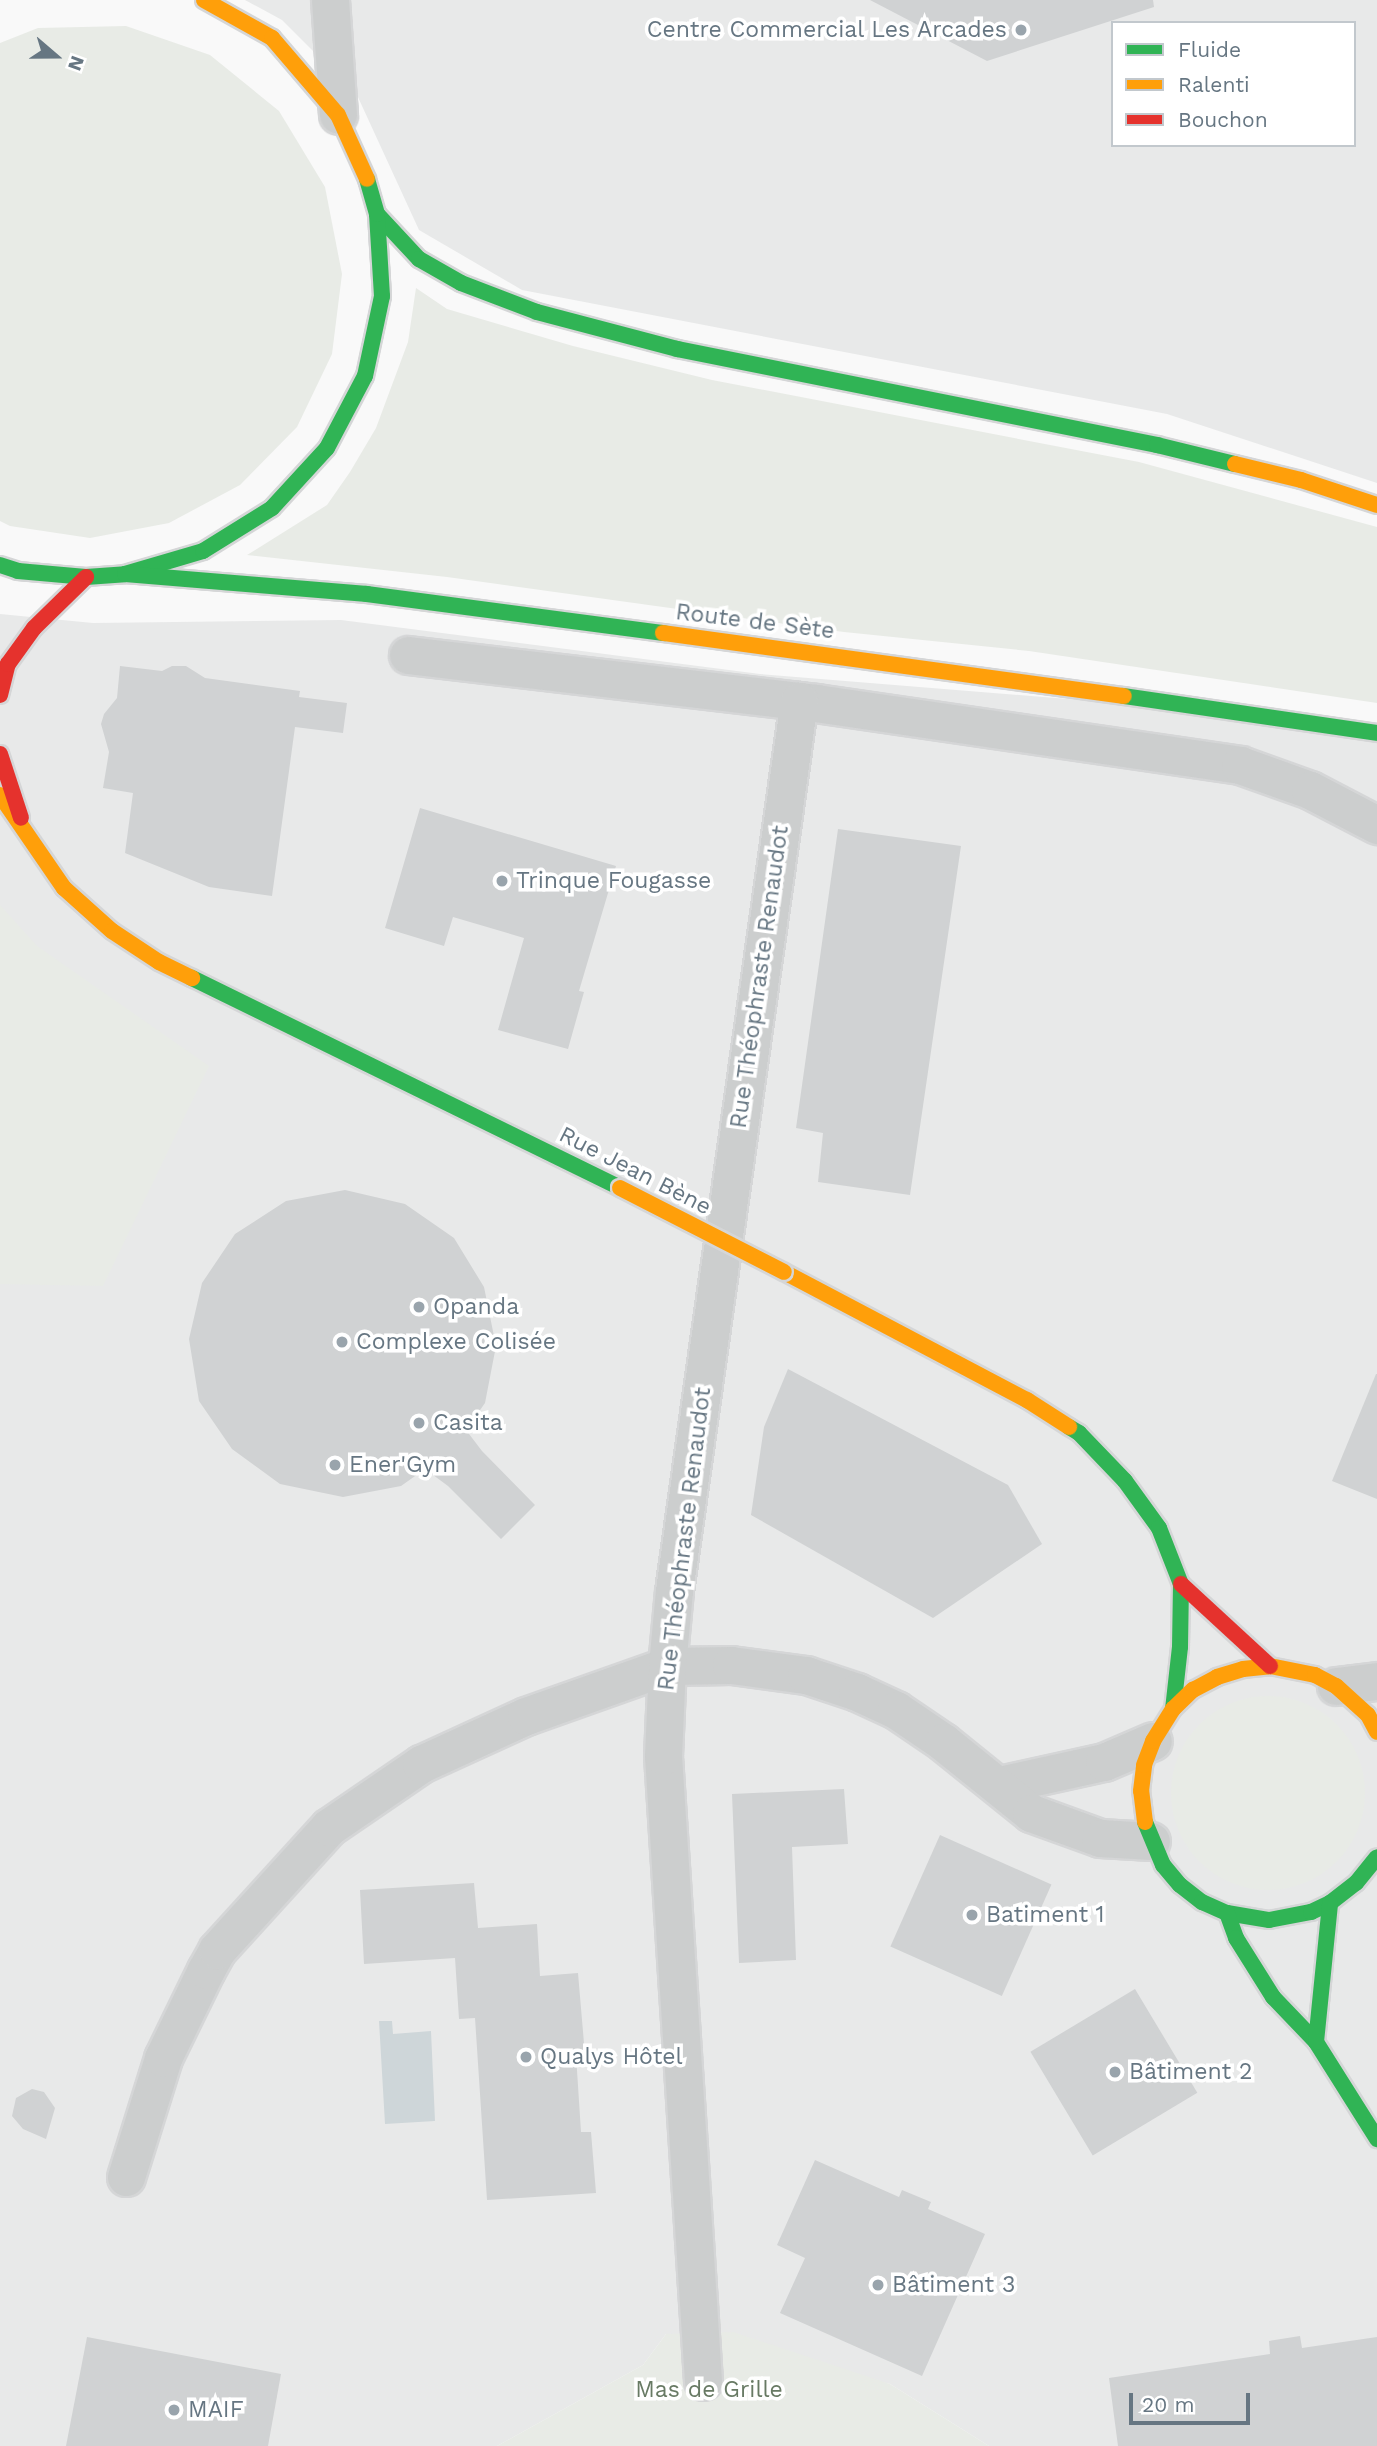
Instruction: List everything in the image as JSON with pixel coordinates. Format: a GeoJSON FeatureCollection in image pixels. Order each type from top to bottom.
{"type":"FeatureCollection","features":[{"type":"Feature","properties":{"kind":"main road"},"geometry":{"type":"LineString","coordinates":[[0,565],[18,570],[86,577],[125,574],[203,551],[272,508],[327,448],[365,376],[382,296],[377,214],[362,163],[338,115],[272,38],[204,0]]}},
{"type":"Feature","properties":{"kind":"main road"},"geometry":{"type":"LineString","coordinates":[[377,214],[419,259],[461,283],[537,312],[677,349],[1157,445],[1301,480],[1377,505]]}},
{"type":"Feature","properties":{"kind":"main road","name":"Route de Sète"},"geometry":{"type":"LineString","coordinates":[[125,574],[367,594],[956,671],[1377,733]]}},
{"type":"Feature","properties":{"kind":"main road"},"geometry":{"type":"LineString","coordinates":[[0,695],[8,664],[34,628],[86,577]]}},
{"type":"Feature","properties":{"kind":"main road","name":"Rue Jean Bène"},"geometry":{"type":"LineString","coordinates":[[0,754],[28,839]]}},
{"type":"Feature","properties":{"kind":"main road","name":"Rue Jean Bène"},"geometry":{"type":"LineString","coordinates":[[0,795],[64,888],[112,931],[159,962],[620,1188],[953,1358],[1027,1399],[1079,1433],[1125,1481],[1158,1528],[1181,1584],[1180,1647],[1173,1709]]}},
{"type":"Feature","properties":{"kind":"main road","name":"Rue Jean Bène"},"geometry":{"type":"LineString","coordinates":[[1181,1584],[1270,1666]]}},
{"type":"Feature","properties":{"kind":"main road"},"geometry":{"type":"LineString","coordinates":[[1377,1732],[1368,1715],[1336,1686],[1304,1672],[1270,1666],[1243,1669],[1217,1677],[1193,1690],[1173,1709],[1153,1741],[1144,1765],[1141,1791],[1143,1816],[1150,1841],[1163,1865],[1180,1885],[1202,1902],[1227,1913],[1269,1920],[1311,1912],[1330,1903],[1356,1883],[1377,1857]]}},
{"type":"Feature","properties":{"kind":"main road"},"geometry":{"type":"LineString","coordinates":[[1317,2042],[1330,1903]]}},
{"type":"Feature","properties":{"kind":"main road"},"geometry":{"type":"LineString","coordinates":[[1227,1913],[1236,1938],[1273,1997],[1317,2042],[1377,2138]]}},
{"type":"Feature","properties":{"kind":"street"},"geometry":{"type":"LineString","coordinates":[[330,0],[338,115]]}},
{"type":"Feature","properties":{"kind":"street"},"geometry":{"type":"LineString","coordinates":[[408,655],[799,701],[1240,765],[1310,790],[1377,825]]}},
{"type":"Feature","properties":{"kind":"street","name":"Rue Théophraste Renaudot"},"geometry":{"type":"LineString","coordinates":[[704,2381],[663,1756],[667,1666],[676,1578],[799,701]]}},
{"type":"Feature","properties":{"kind":"street"},"geometry":{"type":"LineString","coordinates":[[126,2177],[163,2058],[206,1970],[218,1950],[329,1827],[421,1764],[526,1716],[667,1666],[731,1665],[806,1675],[857,1692],[896,1710],[999,1785],[1031,1813],[1100,1838],[1150,1841]]}},
{"type":"Feature","properties":{"kind":"street"},"geometry":{"type":"LineString","coordinates":[[1336,1686],[1377,1681]]}},
{"type":"Feature","properties":{"kind":"street"},"geometry":{"type":"LineString","coordinates":[[999,1785],[1104,1762],[1153,1741]]}},
{"type":"Feature","properties":{"kind":"shaded area"},"geometry":{"type":"Polygon","coordinates":[[[245,0],[1377,0],[1377,483],[1167,414],[522,290],[419,230],[357,95],[282,20],[245,0]]]}},
{"type":"Feature","properties":{"kind":"shaded area"},"geometry":{"type":"Polygon","coordinates":[[[0,614],[93,623],[341,620],[760,674],[1239,713],[1377,734],[1377,2446],[989,2446],[890,2384],[666,2334],[643,2365],[497,2446],[0,2446],[0,614]]]}},
{"type":"Feature","properties":{"kind":"shaded area"},"geometry":{"type":"Polygon","coordinates":[[[379,2021],[392,2021],[393,2034],[431,2031],[435,2121],[385,2124],[379,2021]]]}},
{"type":"Feature","properties":{"kind":"green space"},"geometry":{"type":"Polygon","coordinates":[[[126,26],[210,55],[279,111],[325,187],[342,274],[332,354],[297,427],[240,485],[169,523],[90,538],[10,526],[0,521],[0,43],[38,28],[126,26]]]}},
{"type":"Feature","properties":{"kind":"green space"},"geometry":{"type":"Polygon","coordinates":[[[416,288],[447,309],[573,346],[712,380],[1139,462],[1377,527],[1377,703],[1029,651],[844,632],[447,577],[247,555],[327,505],[350,472],[376,428],[408,342],[416,288]]]}},
{"type":"Feature","properties":{"kind":"green space"},"geometry":{"type":"Polygon","coordinates":[[[0,905],[37,946],[209,1066],[103,1286],[0,1284],[0,905]]]}},
{"type":"Feature","properties":{"kind":"green space"},"geometry":{"type":"Polygon","coordinates":[[[1268,1696],[1305,1704],[1336,1725],[1357,1756],[1365,1793],[1357,1830],[1336,1861],[1305,1882],[1268,1890],[1231,1882],[1200,1861],[1179,1830],[1171,1793],[1179,1756],[1200,1725],[1231,1704],[1268,1696]]]}},
{"type":"Feature","properties":{"kind":"green space","name":"Mas de Grille"},"geometry":{"type":"Polygon","coordinates":[[[733,2332],[890,2384],[989,2446],[497,2446],[643,2365],[666,2334],[733,2332]]]}},
{"type":"Feature","properties":{"kind":"building","name":"Centre Commercial Les Arcades"},"geometry":{"type":"Polygon","coordinates":[[[870,0],[1153,0],[1154,7],[987,61],[870,0]]]}},
{"type":"Feature","properties":{"kind":"building"},"geometry":{"type":"Polygon","coordinates":[[[120,666],[162,671],[172,666],[186,666],[205,678],[300,691],[299,697],[347,703],[343,733],[295,727],[272,896],[209,887],[125,853],[133,793],[103,788],[109,752],[101,724],[104,714],[117,698],[120,666]]]}},
{"type":"Feature","properties":{"kind":"building"},"geometry":{"type":"Polygon","coordinates":[[[420,808],[616,866],[579,991],[584,992],[568,1049],[498,1030],[524,938],[453,917],[444,946],[385,928],[420,808]]]}},
{"type":"Feature","properties":{"kind":"building"},"geometry":{"type":"Polygon","coordinates":[[[838,829],[961,846],[910,1195],[818,1182],[823,1133],[796,1128],[838,829]]]}},
{"type":"Feature","properties":{"kind":"building","name":"Complexe Colisée"},"geometry":{"type":"Polygon","coordinates":[[[345,1190],[405,1204],[454,1238],[484,1287],[496,1346],[485,1403],[466,1430],[482,1451],[535,1505],[501,1539],[448,1486],[425,1469],[401,1486],[343,1497],[280,1484],[232,1449],[199,1401],[189,1339],[202,1283],[235,1234],[286,1201],[345,1190]]]}},
{"type":"Feature","properties":{"kind":"building"},"geometry":{"type":"Polygon","coordinates":[[[788,1369],[1008,1485],[1042,1544],[933,1618],[751,1515],[764,1427],[788,1369]]]}},
{"type":"Feature","properties":{"kind":"building"},"geometry":{"type":"Polygon","coordinates":[[[1377,1374],[1377,1499],[1332,1481],[1377,1374]]]}},
{"type":"Feature","properties":{"kind":"building"},"geometry":{"type":"Polygon","coordinates":[[[844,1789],[848,1844],[792,1847],[796,1960],[739,1963],[732,1794],[844,1789]]]}},
{"type":"Feature","properties":{"kind":"building","name":"Batiment 1"},"geometry":{"type":"Polygon","coordinates":[[[940,1835],[1051,1885],[1002,1996],[890,1946],[940,1835]]]}},
{"type":"Feature","properties":{"kind":"building"},"geometry":{"type":"Polygon","coordinates":[[[474,1883],[478,1928],[537,1924],[540,1976],[578,1973],[585,2055],[576,2055],[581,2132],[591,2132],[596,2193],[487,2200],[475,2018],[459,2019],[455,1958],[364,1964],[360,1890],[474,1883]]]}},
{"type":"Feature","properties":{"kind":"building","name":"Bâtiment 2"},"geometry":{"type":"Polygon","coordinates":[[[1135,1989],[1197,2093],[1093,2156],[1030,2052],[1135,1989]]]}},
{"type":"Feature","properties":{"kind":"building"},"geometry":{"type":"Polygon","coordinates":[[[32,2089],[44,2092],[55,2108],[46,2139],[23,2129],[12,2116],[16,2098],[32,2089]]]}},
{"type":"Feature","properties":{"kind":"building","name":"Bâtiment 3"},"geometry":{"type":"Polygon","coordinates":[[[815,2160],[899,2197],[902,2190],[931,2202],[928,2209],[985,2234],[922,2376],[780,2313],[805,2258],[777,2245],[815,2160]]]}},
{"type":"Feature","properties":{"kind":"building"},"geometry":{"type":"Polygon","coordinates":[[[1300,2336],[1302,2348],[1377,2337],[1377,2446],[1118,2446],[1109,2378],[1270,2354],[1269,2341],[1300,2336]]]}},
{"type":"Feature","properties":{"kind":"building","name":"MAIF"},"geometry":{"type":"Polygon","coordinates":[[[87,2337],[281,2374],[268,2446],[66,2446],[87,2337]]]}},
{"type":"Feature","properties":{"kind":"traffic: fast"},"geometry":{"type":"LineString","coordinates":[[0,565],[18,571],[86,577],[125,574],[203,551],[272,508],[327,448],[365,376],[382,296],[377,214],[367,179]]}},
{"type":"Feature","properties":{"kind":"traffic: fast"},"geometry":{"type":"LineString","coordinates":[[377,214],[419,259],[461,283],[537,312],[677,349],[1157,445],[1235,464]]}},
{"type":"Feature","properties":{"kind":"traffic: fast"},"geometry":{"type":"LineString","coordinates":[[125,574],[367,594],[663,633]]}},
{"type":"Feature","properties":{"kind":"traffic: fast"},"geometry":{"type":"LineString","coordinates":[[1124,696],[1377,733]]}},
{"type":"Feature","properties":{"kind":"traffic: fast"},"geometry":{"type":"LineString","coordinates":[[192,978],[620,1188]]}},
{"type":"Feature","properties":{"kind":"traffic: fast"},"geometry":{"type":"LineString","coordinates":[[1069,1427],[1079,1433],[1125,1481],[1159,1528],[1181,1584],[1180,1647],[1173,1709]]}},
{"type":"Feature","properties":{"kind":"traffic: fast"},"geometry":{"type":"LineString","coordinates":[[1145,1822],[1163,1865],[1180,1885],[1202,1902],[1227,1913],[1269,1920],[1311,1912],[1330,1903],[1356,1883],[1377,1857]]}},
{"type":"Feature","properties":{"kind":"traffic: fast"},"geometry":{"type":"LineString","coordinates":[[1316,2042],[1330,1903]]}},
{"type":"Feature","properties":{"kind":"traffic: fast"},"geometry":{"type":"LineString","coordinates":[[1227,1913],[1236,1938],[1273,1997],[1316,2042],[1377,2139]]}},
{"type":"Feature","properties":{"kind":"traffic: slow"},"geometry":{"type":"LineString","coordinates":[[204,0],[272,38],[338,115],[367,179]]}},
{"type":"Feature","properties":{"kind":"traffic: slow"},"geometry":{"type":"LineString","coordinates":[[1235,464],[1301,480],[1377,505]]}},
{"type":"Feature","properties":{"kind":"traffic: slow"},"geometry":{"type":"LineString","coordinates":[[663,633],[1124,696]]}},
{"type":"Feature","properties":{"kind":"traffic: slow"},"geometry":{"type":"LineString","coordinates":[[0,795],[64,888],[112,931],[159,962],[192,978]]}},
{"type":"Feature","properties":{"kind":"traffic: slow"},"geometry":{"type":"LineString","coordinates":[[620,1188],[784,1272]]}},
{"type":"Feature","properties":{"kind":"traffic: slow"},"geometry":{"type":"LineString","coordinates":[[784,1272],[1027,1400],[1069,1427]]}},
{"type":"Feature","properties":{"kind":"traffic: slow"},"geometry":{"type":"LineString","coordinates":[[1145,1822],[1141,1791],[1144,1765],[1153,1741],[1173,1709],[1193,1690],[1217,1677],[1243,1669],[1270,1666],[1315,1675],[1336,1686],[1368,1715],[1377,1732]]}},
{"type":"Feature","properties":{"kind":"traffic: jam"},"geometry":{"type":"LineString","coordinates":[[0,695],[8,664],[34,628],[86,577]]}},
{"type":"Feature","properties":{"kind":"traffic: jam"},"geometry":{"type":"LineString","coordinates":[[0,754],[21,818]]}},
{"type":"Feature","properties":{"kind":"traffic: jam"},"geometry":{"type":"LineString","coordinates":[[1181,1584],[1270,1666]]}},
{"type":"Feature","properties":{"kind":"place","name":"Centre Commercial Les Arcades"},"geometry":{"type":"Point","coordinates":[1021,30]}},
{"type":"Feature","properties":{"kind":"place","name":"Trinque Fougasse"},"geometry":{"type":"Point","coordinates":[502,881]}},
{"type":"Feature","properties":{"kind":"place","name":"Opanda"},"geometry":{"type":"Point","coordinates":[419,1307]}},
{"type":"Feature","properties":{"kind":"place","name":"Complexe Colisée"},"geometry":{"type":"Point","coordinates":[342,1342]}},
{"type":"Feature","properties":{"kind":"place","name":"Casita"},"geometry":{"type":"Point","coordinates":[419,1423]}},
{"type":"Feature","properties":{"kind":"place","name":"Ener'Gym"},"geometry":{"type":"Point","coordinates":[335,1465]}},
{"type":"Feature","properties":{"kind":"place","name":"Batiment 1"},"geometry":{"type":"Point","coordinates":[972,1915]}},
{"type":"Feature","properties":{"kind":"place","name":"Qualys Hôtel"},"geometry":{"type":"Point","coordinates":[526,2057]}},
{"type":"Feature","properties":{"kind":"place","name":"Bâtiment 2"},"geometry":{"type":"Point","coordinates":[1115,2072]}},
{"type":"Feature","properties":{"kind":"place","name":"Bâtiment 3"},"geometry":{"type":"Point","coordinates":[878,2285]}},
{"type":"Feature","properties":{"kind":"place","name":"MAIF"},"geometry":{"type":"Point","coordinates":[174,2410]}}]}
